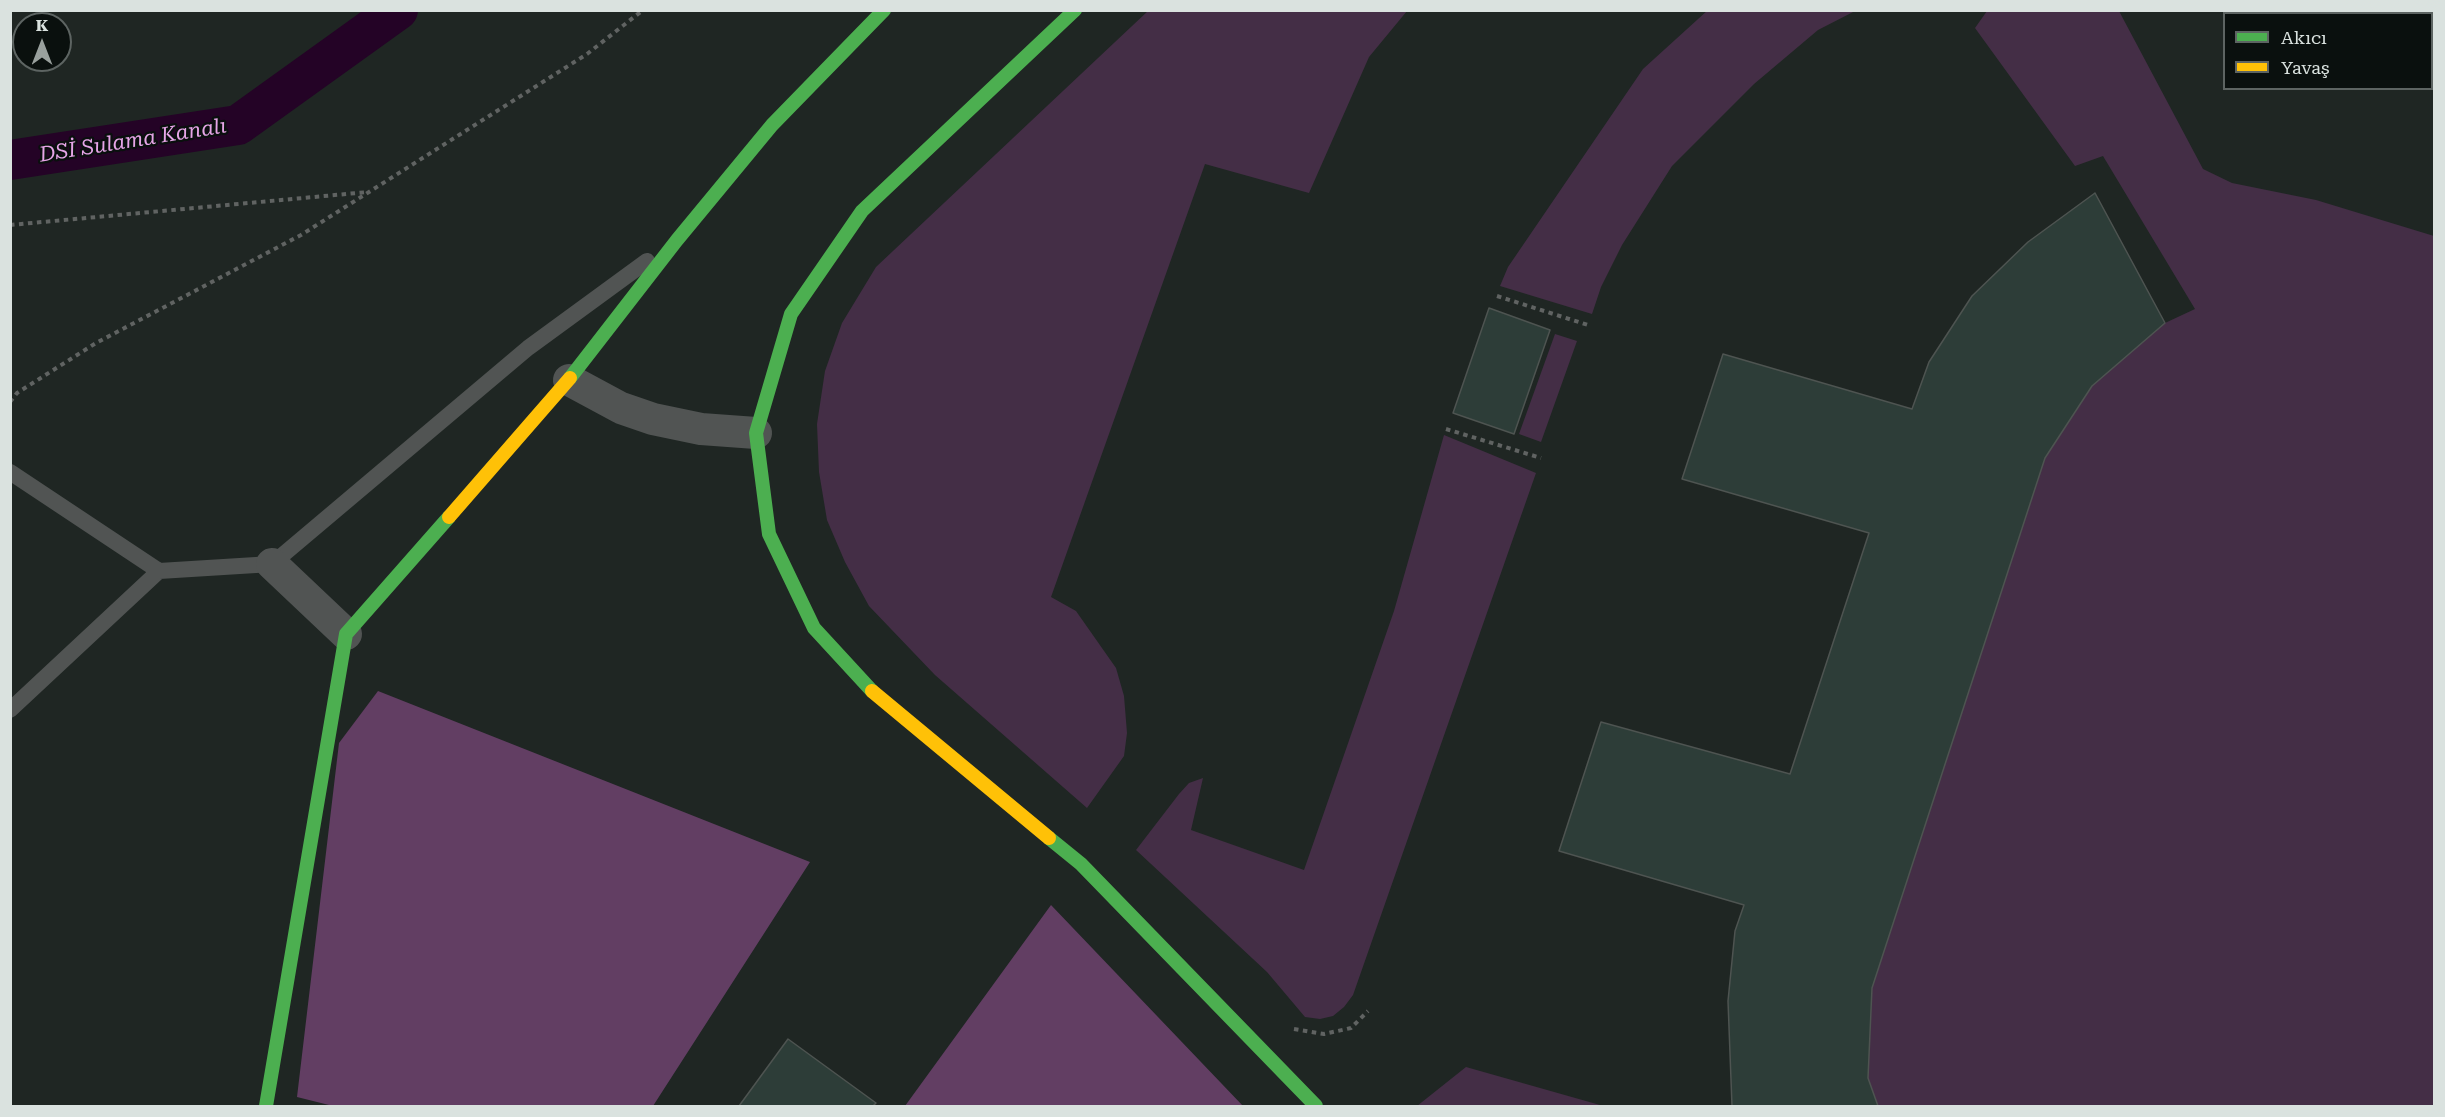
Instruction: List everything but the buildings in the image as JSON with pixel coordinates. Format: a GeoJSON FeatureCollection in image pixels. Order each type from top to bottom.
{"type":"FeatureCollection","features":[{"type":"Feature","properties":{"kind":"street"},"geometry":{"type":"LineString","coordinates":[[266,1107],[345,634],[569,380],[677,240],[772,125],[884,10]]}},
{"type":"Feature","properties":{"kind":"street"},"geometry":{"type":"LineString","coordinates":[[1075,10],[862,212],[791,314],[756,433],[769,534],[814,628],[865,685],[1081,864],[1316,1107]]}},
{"type":"Feature","properties":{"kind":"street"},"geometry":{"type":"LineString","coordinates":[[569,380],[621,408],[653,419],[701,429],[756,433]]}},
{"type":"Feature","properties":{"kind":"street"},"geometry":{"type":"LineString","coordinates":[[272,564],[345,634]]}},
{"type":"Feature","properties":{"kind":"lane"},"geometry":{"type":"LineString","coordinates":[[10,472],[159,571],[272,564],[528,348],[677,240]]}},
{"type":"Feature","properties":{"kind":"lane"},"geometry":{"type":"LineString","coordinates":[[10,710],[159,571]]}},
{"type":"Feature","properties":{"kind":"path"},"geometry":{"type":"LineString","coordinates":[[10,402],[17,393],[96,343],[301,235],[587,54],[643,10]]}},
{"type":"Feature","properties":{"kind":"path"},"geometry":{"type":"LineString","coordinates":[[10,225],[369,192]]}},
{"type":"Feature","properties":{"kind":"path"},"geometry":{"type":"LineString","coordinates":[[1497,296],[1588,325]]}},
{"type":"Feature","properties":{"kind":"path"},"geometry":{"type":"LineString","coordinates":[[1446,429],[1540,458]]}},
{"type":"Feature","properties":{"kind":"path"},"geometry":{"type":"LineString","coordinates":[[1289,1025],[1296,1030],[1324,1034],[1350,1028],[1368,1011]]}},
{"type":"Feature","properties":{"kind":"shaded area"},"geometry":{"type":"Polygon","coordinates":[[[1149,10],[1407,11],[1369,57],[1309,193],[1205,164],[1051,597],[1076,611],[1116,668],[1124,696],[1127,733],[1124,756],[1087,808],[935,675],[869,606],[845,562],[827,520],[819,472],[817,424],[825,371],[842,323],[876,267],[1149,10]]]}},
{"type":"Feature","properties":{"kind":"shaded area"},"geometry":{"type":"Polygon","coordinates":[[[1708,10],[1855,11],[1818,30],[1754,84],[1672,166],[1622,245],[1601,287],[1592,314],[1500,286],[1508,267],[1643,69],[1708,10]]]}},
{"type":"Feature","properties":{"kind":"shaded area"},"geometry":{"type":"Polygon","coordinates":[[[1987,11],[2119,11],[2203,169],[2232,183],[2316,200],[2434,236],[2434,1106],[1732,1106],[1728,1001],[1735,931],[1744,905],[1559,851],[1601,722],[1790,774],[1869,533],[1682,479],[1723,354],[1912,409],[1929,362],[1972,296],[2165,323],[2195,309],[2103,156],[2075,166],[1975,28],[1987,11]]]}},
{"type":"Feature","properties":{"kind":"shaded area"},"geometry":{"type":"Polygon","coordinates":[[[1555,334],[1577,341],[1541,442],[1519,434],[1555,334]]]}},
{"type":"Feature","properties":{"kind":"shaded area"},"geometry":{"type":"Polygon","coordinates":[[[1444,435],[1536,473],[1353,995],[1333,1016],[1320,1019],[1305,1017],[1267,972],[1136,850],[1189,783],[1203,778],[1191,830],[1304,870],[1394,611],[1444,435]]]}},
{"type":"Feature","properties":{"kind":"shaded area"},"geometry":{"type":"Polygon","coordinates":[[[378,691],[810,862],[653,1106],[333,1106],[297,1097],[339,743],[378,691]]]}},
{"type":"Feature","properties":{"kind":"shaded area"},"geometry":{"type":"Polygon","coordinates":[[[1051,905],[1243,1106],[905,1106],[1051,905]]]}},
{"type":"Feature","properties":{"kind":"shaded area"},"geometry":{"type":"Polygon","coordinates":[[[1466,1067],[1600,1105],[1601,1106],[1417,1106],[1466,1067]]]}},
{"type":"Feature","properties":{"kind":"waterway","name":"DSİ Sulama Kanalı"},"geometry":{"type":"LineString","coordinates":[[10,160],[238,125],[398,10]]}},
{"type":"Feature","properties":{"kind":"traffic: fast"},"geometry":{"type":"LineString","coordinates":[[570,378],[677,240],[772,125],[884,10]]}},
{"type":"Feature","properties":{"kind":"traffic: fast"},"geometry":{"type":"LineString","coordinates":[[872,691],[814,628],[769,534],[756,433],[791,314],[862,211],[1075,10]]}},
{"type":"Feature","properties":{"kind":"traffic: fast"},"geometry":{"type":"LineString","coordinates":[[266,1106],[346,634],[449,517]]}},
{"type":"Feature","properties":{"kind":"traffic: fast"},"geometry":{"type":"LineString","coordinates":[[1049,838],[1081,864],[1316,1106]]}},
{"type":"Feature","properties":{"kind":"traffic: slow"},"geometry":{"type":"LineString","coordinates":[[449,517],[570,378]]}},
{"type":"Feature","properties":{"kind":"traffic: slow"},"geometry":{"type":"LineString","coordinates":[[872,691],[1049,838]]}}]}
